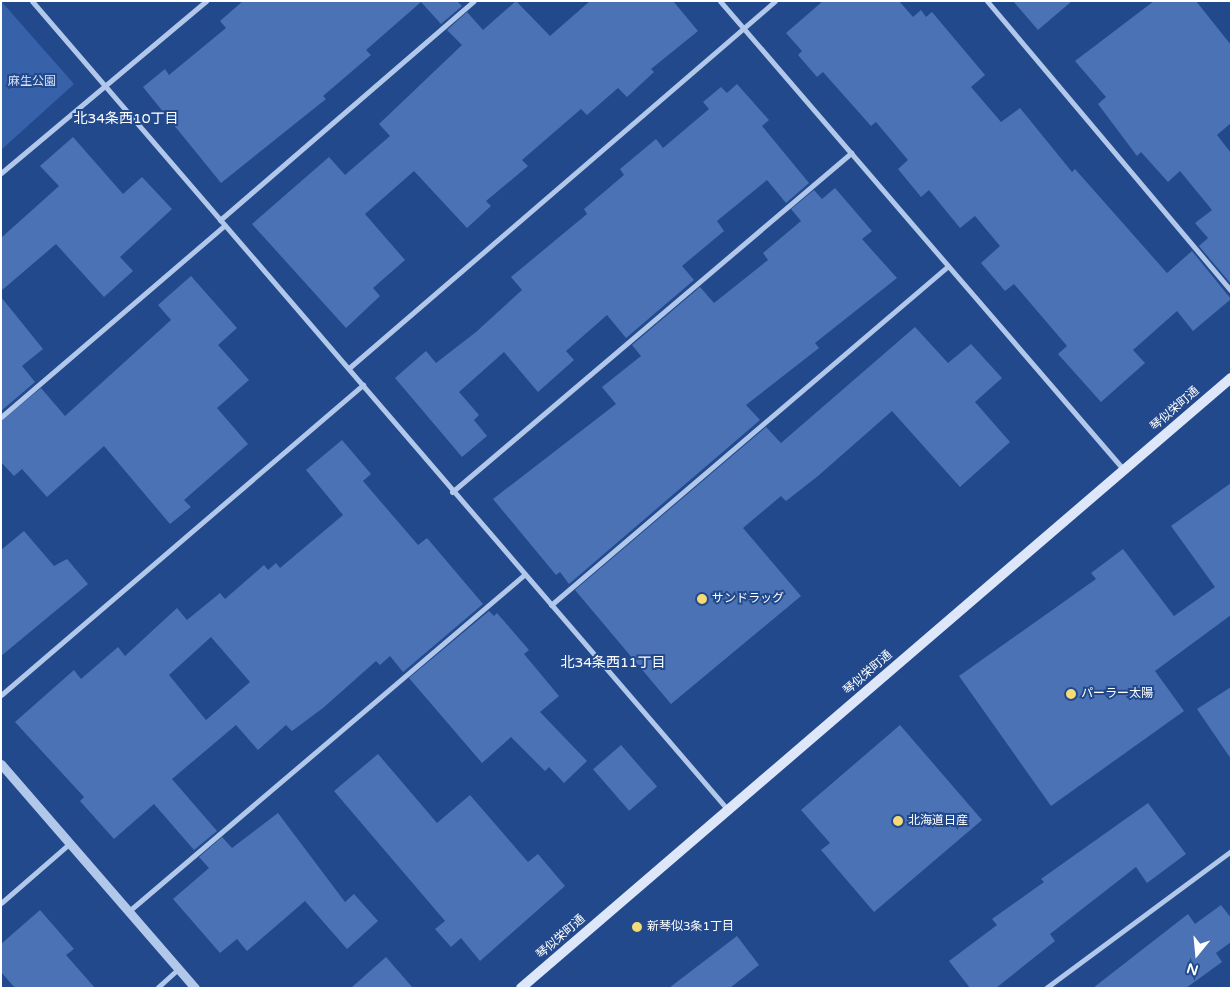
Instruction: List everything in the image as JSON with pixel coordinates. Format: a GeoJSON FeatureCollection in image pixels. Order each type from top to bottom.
{"type":"FeatureCollection","features":[{"type":"Feature","properties":{"kind":"main road","name":"琴似栄町通"},"geometry":{"type":"LineString","coordinates":[[521,988],[1231,378]]}},
{"type":"Feature","properties":{"kind":"street"},"geometry":{"type":"LineString","coordinates":[[32,1],[224,226],[349,368],[452,492],[728,810]]}},
{"type":"Feature","properties":{"kind":"street"},"geometry":{"type":"LineString","coordinates":[[1,173],[103,84],[206,1]]}},
{"type":"Feature","properties":{"kind":"street"},"geometry":{"type":"LineString","coordinates":[[220,220],[474,1]]}},
{"type":"Feature","properties":{"kind":"street"},"geometry":{"type":"LineString","coordinates":[[720,1],[1124,470]]}},
{"type":"Feature","properties":{"kind":"street"},"geometry":{"type":"LineString","coordinates":[[349,368],[775,1]]}},
{"type":"Feature","properties":{"kind":"street"},"geometry":{"type":"LineString","coordinates":[[987,1],[1231,291]]}},
{"type":"Feature","properties":{"kind":"street"},"geometry":{"type":"LineString","coordinates":[[452,492],[851,153]]}},
{"type":"Feature","properties":{"kind":"street"},"geometry":{"type":"LineString","coordinates":[[1,417],[224,226]]}},
{"type":"Feature","properties":{"kind":"street"},"geometry":{"type":"LineString","coordinates":[[551,605],[948,266]]}},
{"type":"Feature","properties":{"kind":"street"},"geometry":{"type":"LineString","coordinates":[[1,695],[363,385]]}},
{"type":"Feature","properties":{"kind":"street"},"geometry":{"type":"LineString","coordinates":[[129,911],[524,575]]}},
{"type":"Feature","properties":{"kind":"street"},"geometry":{"type":"LineString","coordinates":[[1,764],[195,988]]}},
{"type":"Feature","properties":{"kind":"street"},"geometry":{"type":"LineString","coordinates":[[1,903],[70,843]]}},
{"type":"Feature","properties":{"kind":"street"},"geometry":{"type":"LineString","coordinates":[[1046,988],[1231,851]]}},
{"type":"Feature","properties":{"kind":"street"},"geometry":{"type":"LineString","coordinates":[[157,988],[178,969]]}},
{"type":"Feature","properties":{"kind":"green space","name":"麻生公園"},"geometry":{"type":"Polygon","coordinates":[[[1,1],[74,84],[1,150],[1,1]]]}},
{"type":"Feature","properties":{"kind":"building"},"geometry":{"type":"Polygon","coordinates":[[[243,1],[457,1],[462,6],[441,24],[421,2],[366,50],[371,55],[323,96],[326,99],[221,183],[143,87],[165,69],[169,75],[226,28],[220,21],[243,1]]]}},
{"type":"Feature","properties":{"kind":"building"},"geometry":{"type":"Polygon","coordinates":[[[516,1],[550,36],[590,1],[673,1],[698,31],[651,69],[654,72],[627,97],[618,88],[587,115],[581,109],[522,160],[528,166],[486,201],[491,206],[467,228],[414,171],[365,214],[405,260],[373,288],[380,296],[346,328],[252,224],[329,157],[345,175],[390,136],[379,124],[462,45],[447,30],[467,12],[483,30],[516,1]]]}},
{"type":"Feature","properties":{"kind":"building"},"geometry":{"type":"Polygon","coordinates":[[[823,1],[899,1],[913,17],[921,10],[926,17],[932,12],[985,75],[971,87],[1001,122],[1020,108],[1072,172],[1075,169],[1167,273],[1192,251],[1231,299],[1193,331],[1177,311],[1133,350],[1145,363],[1101,402],[1058,354],[1067,346],[1014,284],[1005,291],[981,263],[1000,246],[975,216],[960,228],[929,190],[921,197],[898,169],[908,160],[876,122],[871,126],[823,72],[817,77],[798,55],[802,51],[786,33],[823,1]]]}},
{"type":"Feature","properties":{"kind":"building"},"geometry":{"type":"Polygon","coordinates":[[[1013,1],[1072,1],[1038,30],[1013,1]]]}},
{"type":"Feature","properties":{"kind":"building"},"geometry":{"type":"Polygon","coordinates":[[[1154,1],[1196,1],[1231,45],[1231,123],[1217,135],[1231,153],[1231,284],[1199,246],[1208,238],[1195,223],[1212,210],[1180,171],[1168,182],[1141,152],[1137,156],[1098,104],[1106,97],[1075,61],[1154,1]]]}},
{"type":"Feature","properties":{"kind":"building"},"geometry":{"type":"Polygon","coordinates":[[[737,84],[769,120],[762,126],[809,183],[786,203],[767,180],[717,221],[724,231],[682,266],[694,280],[626,338],[607,315],[566,351],[574,360],[538,392],[504,352],[459,392],[479,415],[474,420],[487,436],[462,457],[395,378],[426,351],[436,363],[476,332],[522,290],[511,277],[587,214],[584,209],[624,175],[620,169],[656,139],[663,148],[709,109],[703,102],[721,87],[727,93],[737,84]]]}},
{"type":"Feature","properties":{"kind":"building"},"geometry":{"type":"Polygon","coordinates":[[[73,137],[123,194],[142,177],[172,209],[120,257],[133,271],[104,297],[56,244],[1,291],[1,238],[59,186],[40,166],[73,137]]]}},
{"type":"Feature","properties":{"kind":"building"},"geometry":{"type":"Polygon","coordinates":[[[835,188],[872,231],[862,239],[897,278],[815,343],[819,348],[746,405],[760,420],[569,584],[560,572],[556,575],[493,499],[616,404],[602,387],[641,356],[632,345],[700,287],[714,303],[768,260],[763,253],[801,221],[791,209],[814,190],[822,199],[835,188]]]}},
{"type":"Feature","properties":{"kind":"building"},"geometry":{"type":"Polygon","coordinates":[[[191,276],[237,328],[218,345],[249,380],[217,408],[248,444],[184,500],[191,507],[170,524],[104,446],[47,497],[22,469],[14,476],[1,462],[1,421],[41,388],[65,416],[171,320],[158,305],[191,276]]]}},
{"type":"Feature","properties":{"kind":"building"},"geometry":{"type":"Polygon","coordinates":[[[1,297],[43,349],[22,366],[35,382],[1,411],[1,297]]]}},
{"type":"Feature","properties":{"kind":"building"},"geometry":{"type":"Polygon","coordinates":[[[915,327],[948,363],[971,344],[1002,378],[975,402],[1010,442],[960,487],[892,411],[818,476],[786,501],[781,496],[743,528],[801,596],[671,704],[575,590],[766,427],[781,443],[915,327]]]}},
{"type":"Feature","properties":{"kind":"building"},"geometry":{"type":"Polygon","coordinates":[[[342,440],[371,474],[363,481],[418,545],[427,538],[483,604],[403,672],[390,656],[380,665],[376,661],[323,708],[292,731],[286,725],[258,750],[236,725],[172,779],[217,831],[194,850],[154,804],[114,839],[80,801],[84,797],[15,722],[74,670],[81,679],[118,647],[125,656],[177,608],[187,620],[220,593],[225,599],[264,565],[268,570],[276,563],[280,568],[343,515],[306,470],[342,440]],[[211,637],[169,675],[206,720],[250,682],[211,637]]]}},
{"type":"Feature","properties":{"kind":"building","name":"パーラー太陽"},"geometry":{"type":"Polygon","coordinates":[[[1231,483],[1231,615],[1155,671],[1184,711],[1051,806],[959,676],[1096,579],[1091,573],[1123,549],[1174,616],[1215,587],[1171,526],[1231,483]]]}},
{"type":"Feature","properties":{"kind":"building"},"geometry":{"type":"Polygon","coordinates":[[[24,531],[54,566],[67,559],[88,584],[1,656],[1,550],[24,531]]]}},
{"type":"Feature","properties":{"kind":"building"},"geometry":{"type":"Polygon","coordinates":[[[489,611],[494,616],[497,613],[529,650],[524,654],[559,696],[540,712],[587,761],[564,783],[549,767],[545,771],[511,737],[482,763],[409,678],[489,611]]]}},
{"type":"Feature","properties":{"kind":"building"},"geometry":{"type":"Polygon","coordinates":[[[1231,687],[1231,759],[1197,709],[1231,687]]]}},
{"type":"Feature","properties":{"kind":"building"},"geometry":{"type":"Polygon","coordinates":[[[900,725],[982,820],[874,912],[821,850],[830,843],[801,810],[900,725]]]}},
{"type":"Feature","properties":{"kind":"building"},"geometry":{"type":"Polygon","coordinates":[[[621,745],[657,787],[629,811],[593,769],[621,745]]]}},
{"type":"Feature","properties":{"kind":"building"},"geometry":{"type":"Polygon","coordinates":[[[378,754],[437,823],[470,795],[528,862],[538,854],[565,886],[480,961],[461,938],[451,947],[435,929],[445,921],[334,791],[378,754]]]}},
{"type":"Feature","properties":{"kind":"building"},"geometry":{"type":"Polygon","coordinates":[[[1148,803],[1186,854],[1147,883],[1136,867],[1050,934],[1055,941],[996,988],[970,988],[949,961],[997,925],[992,919],[1044,882],[1041,879],[1148,803]]]}},
{"type":"Feature","properties":{"kind":"building"},"geometry":{"type":"Polygon","coordinates":[[[278,813],[345,902],[354,894],[378,921],[347,949],[305,901],[247,951],[237,939],[220,953],[173,899],[209,868],[199,857],[222,837],[232,848],[278,813]]]}},
{"type":"Feature","properties":{"kind":"building"},"geometry":{"type":"Polygon","coordinates":[[[1221,905],[1231,918],[1231,942],[1216,953],[1222,962],[1186,988],[1093,988],[1188,914],[1195,924],[1221,905]]]}},
{"type":"Feature","properties":{"kind":"building"},"geometry":{"type":"Polygon","coordinates":[[[40,910],[74,949],[66,955],[95,988],[15,988],[1,972],[1,944],[40,910]]]}},
{"type":"Feature","properties":{"kind":"building"},"geometry":{"type":"Polygon","coordinates":[[[737,936],[759,965],[730,988],[669,988],[737,936]]]}},
{"type":"Feature","properties":{"kind":"building"},"geometry":{"type":"Polygon","coordinates":[[[386,957],[413,988],[351,988],[386,957]]]}},
{"type":"Feature","properties":{"kind":"place","name":"サンドラッグ"},"geometry":{"type":"Point","coordinates":[702,599]}},
{"type":"Feature","properties":{"kind":"place","name":"パーラー太陽"},"geometry":{"type":"Point","coordinates":[1071,694]}},
{"type":"Feature","properties":{"kind":"place","name":"北海道日産"},"geometry":{"type":"Point","coordinates":[898,821]}},
{"type":"Feature","properties":{"kind":"place","name":"新琴似3条1丁目"},"geometry":{"type":"Point","coordinates":[637,927]}},
{"type":"Feature","properties":{"kind":"district","name":"北34条西10丁目"},"geometry":{"type":"Point","coordinates":[126,119]}},
{"type":"Feature","properties":{"kind":"district","name":"北34条西11丁目"},"geometry":{"type":"Point","coordinates":[613,663]}}]}
